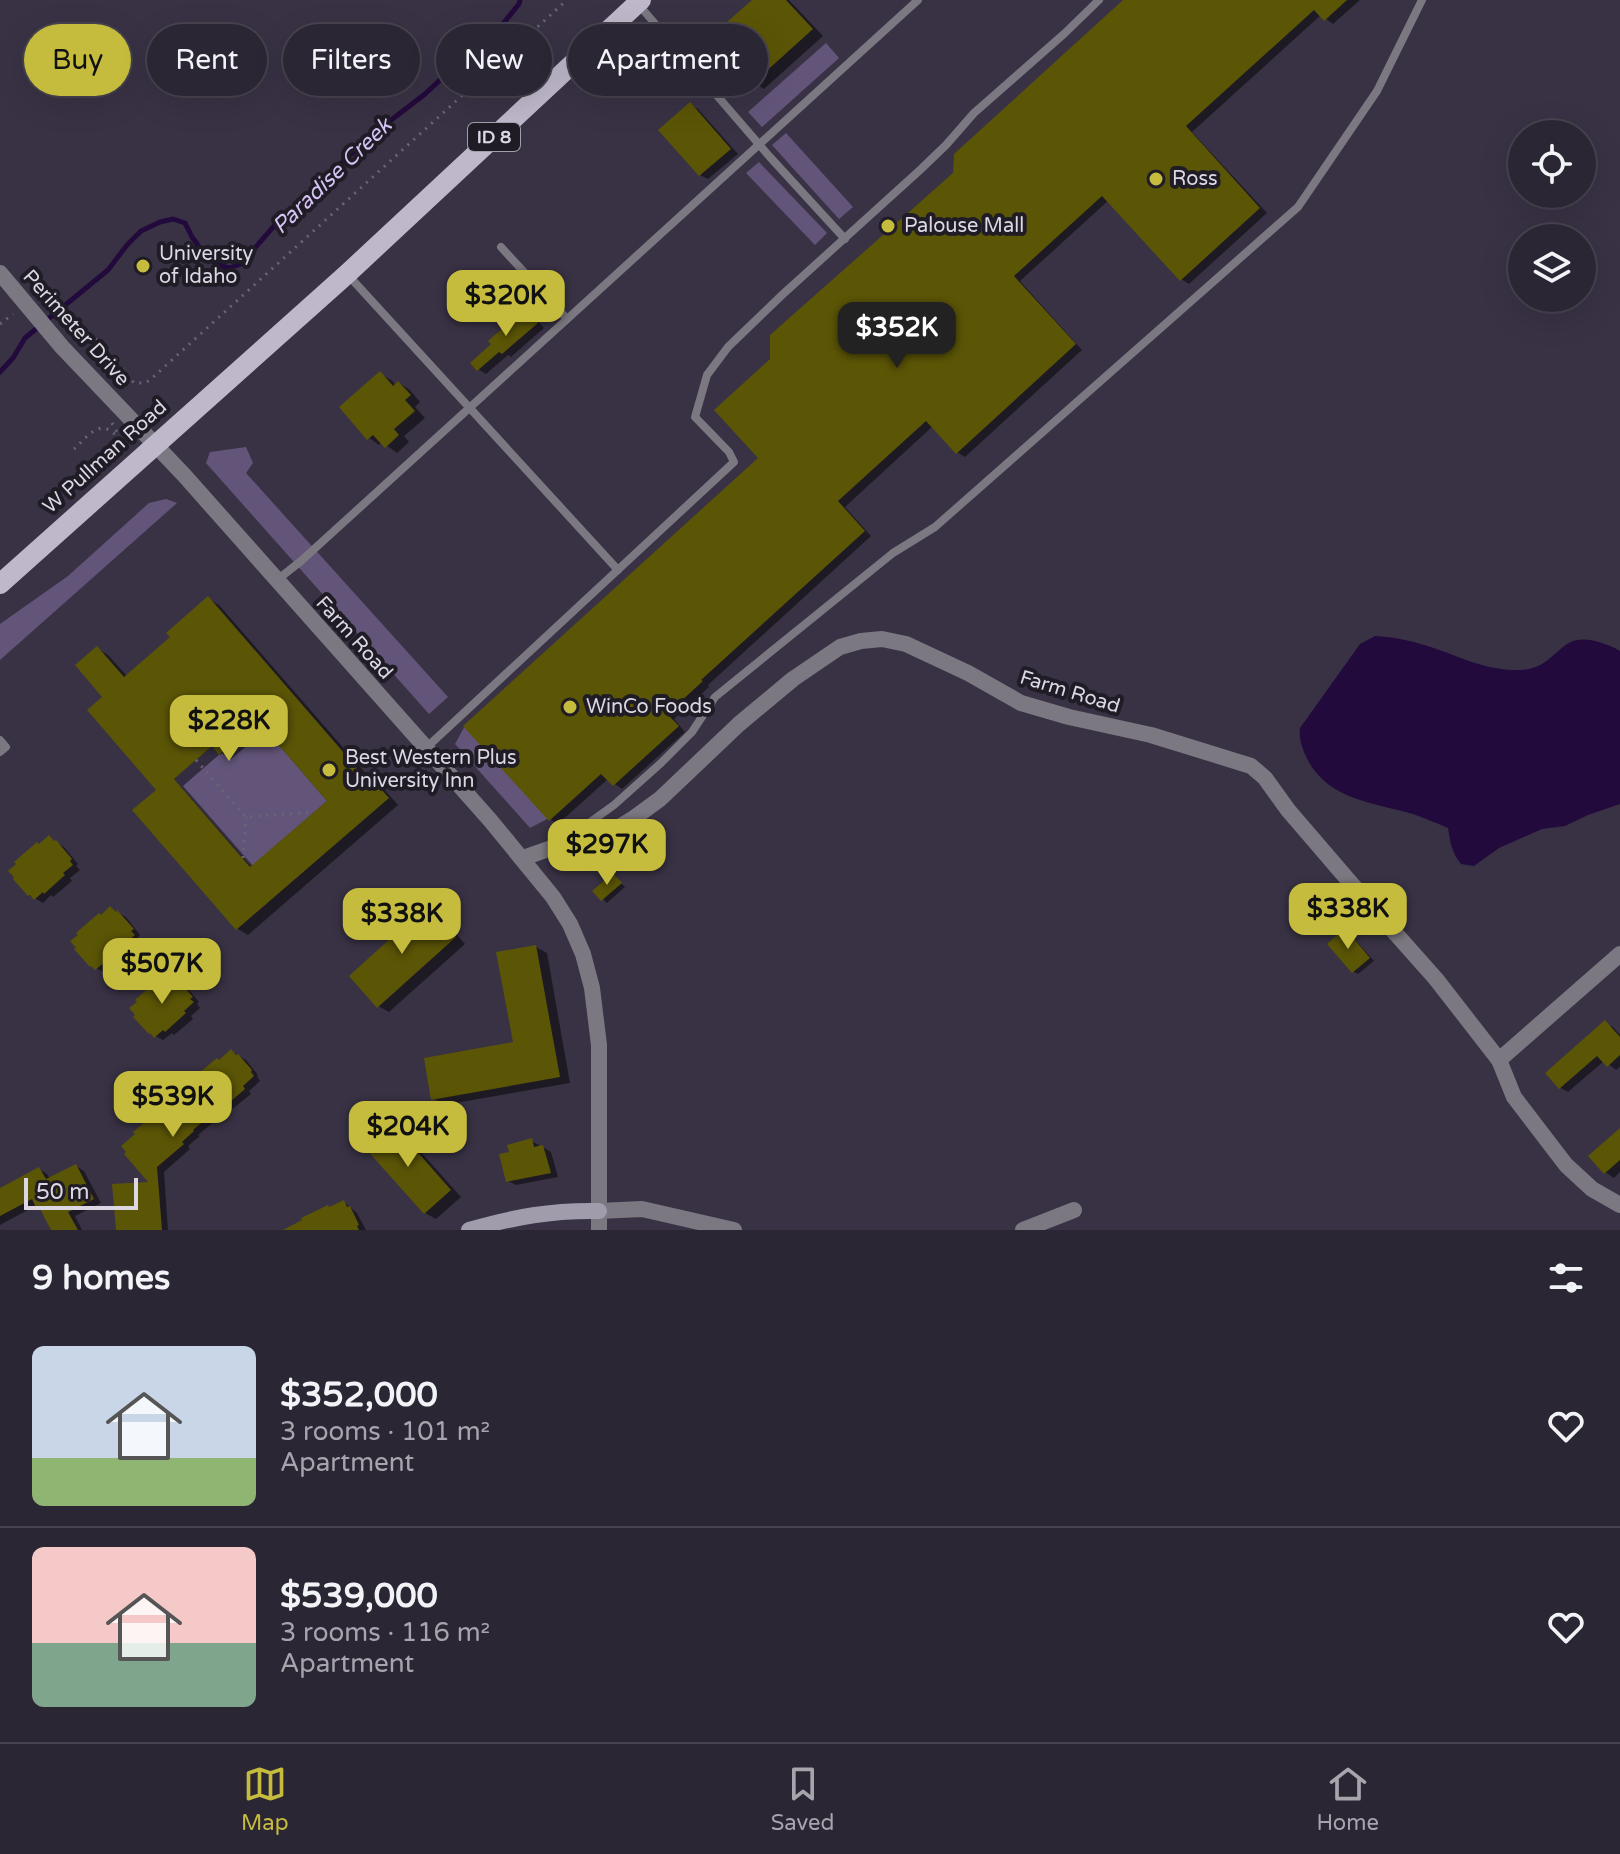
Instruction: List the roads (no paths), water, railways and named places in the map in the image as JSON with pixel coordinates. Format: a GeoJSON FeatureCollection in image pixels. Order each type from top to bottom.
{"type":"FeatureCollection","features":[{"type":"Feature","properties":{"kind":"main road","name":"ID 8"},"geometry":{"type":"LineString","coordinates":[[347,274],[640,2]]}},
{"type":"Feature","properties":{"kind":"main road","name":"W Pullman Road"},"geometry":{"type":"LineString","coordinates":[[0,584],[347,274]]}},
{"type":"Feature","properties":{"kind":"street","name":"Perimeter Drive"},"geometry":{"type":"LineString","coordinates":[[0,273],[22,309],[156,444]]}},
{"type":"Feature","properties":{"kind":"street","name":"Farm Road"},"geometry":{"type":"LineString","coordinates":[[156,444],[523,858],[570,924],[583,954],[592,988],[599,1045],[599,1230]]}},
{"type":"Feature","properties":{"kind":"street","name":"Farm Road"},"geometry":{"type":"LineString","coordinates":[[523,858],[557,846],[604,836],[640,814],[793,679],[840,647],[882,639],[906,644],[968,673],[1021,703],[1151,735],[1251,766],[1265,778],[1288,810],[1436,979],[1499,1060],[1514,1097],[1566,1165],[1592,1189],[1620,1205]]}},
{"type":"Feature","properties":{"kind":"street"},"geometry":{"type":"LineString","coordinates":[[1499,1060],[1620,954]]}},
{"type":"Feature","properties":{"kind":"street"},"geometry":{"type":"LineString","coordinates":[[469,1230],[512,1218],[565,1210],[642,1209],[734,1230]]}},
{"type":"Feature","properties":{"kind":"street"},"geometry":{"type":"LineString","coordinates":[[1023,1230],[1074,1210]]}},
{"type":"Feature","properties":{"kind":"lane"},"geometry":{"type":"LineString","coordinates":[[277,580],[918,0]]}},
{"type":"Feature","properties":{"kind":"lane"},"geometry":{"type":"LineString","coordinates":[[426,749],[734,462],[729,452],[695,417],[707,375],[728,347],[946,145],[974,113],[1099,0]]}},
{"type":"Feature","properties":{"kind":"lane"},"geometry":{"type":"LineString","coordinates":[[557,846],[614,805],[661,763],[692,732],[715,697],[893,553],[935,527],[1298,207],[1377,91],[1420,1]]}},
{"type":"Feature","properties":{"kind":"lane"},"geometry":{"type":"LineString","coordinates":[[640,2],[759,144],[845,239]]}},
{"type":"Feature","properties":{"kind":"lane"},"geometry":{"type":"LineString","coordinates":[[501,247],[567,319]]}},
{"type":"Feature","properties":{"kind":"lane"},"geometry":{"type":"LineString","coordinates":[[347,274],[618,570]]}},
{"type":"Feature","properties":{"kind":"lane"},"geometry":{"type":"LineString","coordinates":[[0,740],[6,747],[0,752]]}},
{"type":"Feature","properties":{"kind":"waterway","name":"Paradise Creek"},"geometry":{"type":"LineString","coordinates":[[0,372],[25,338],[108,270],[141,231],[160,222],[173,219],[185,223],[203,252],[216,264],[229,268],[241,264],[274,226],[304,205],[324,179],[373,134],[425,94],[474,48],[493,36],[520,0]]}},
{"type":"Feature","properties":{"kind":"place","name":"Ross"},"geometry":{"type":"Point","coordinates":[1156,179]}},
{"type":"Feature","properties":{"kind":"place","name":"Palouse Mall"},"geometry":{"type":"Point","coordinates":[888,226]}},
{"type":"Feature","properties":{"kind":"place","name":"University of Idaho"},"geometry":{"type":"Point","coordinates":[143,266]}},
{"type":"Feature","properties":{"kind":"place","name":"WinCo Foods"},"geometry":{"type":"Point","coordinates":[570,707]}},
{"type":"Feature","properties":{"kind":"place","name":"Best Western Plus University Inn"},"geometry":{"type":"Point","coordinates":[329,770]}}]}
